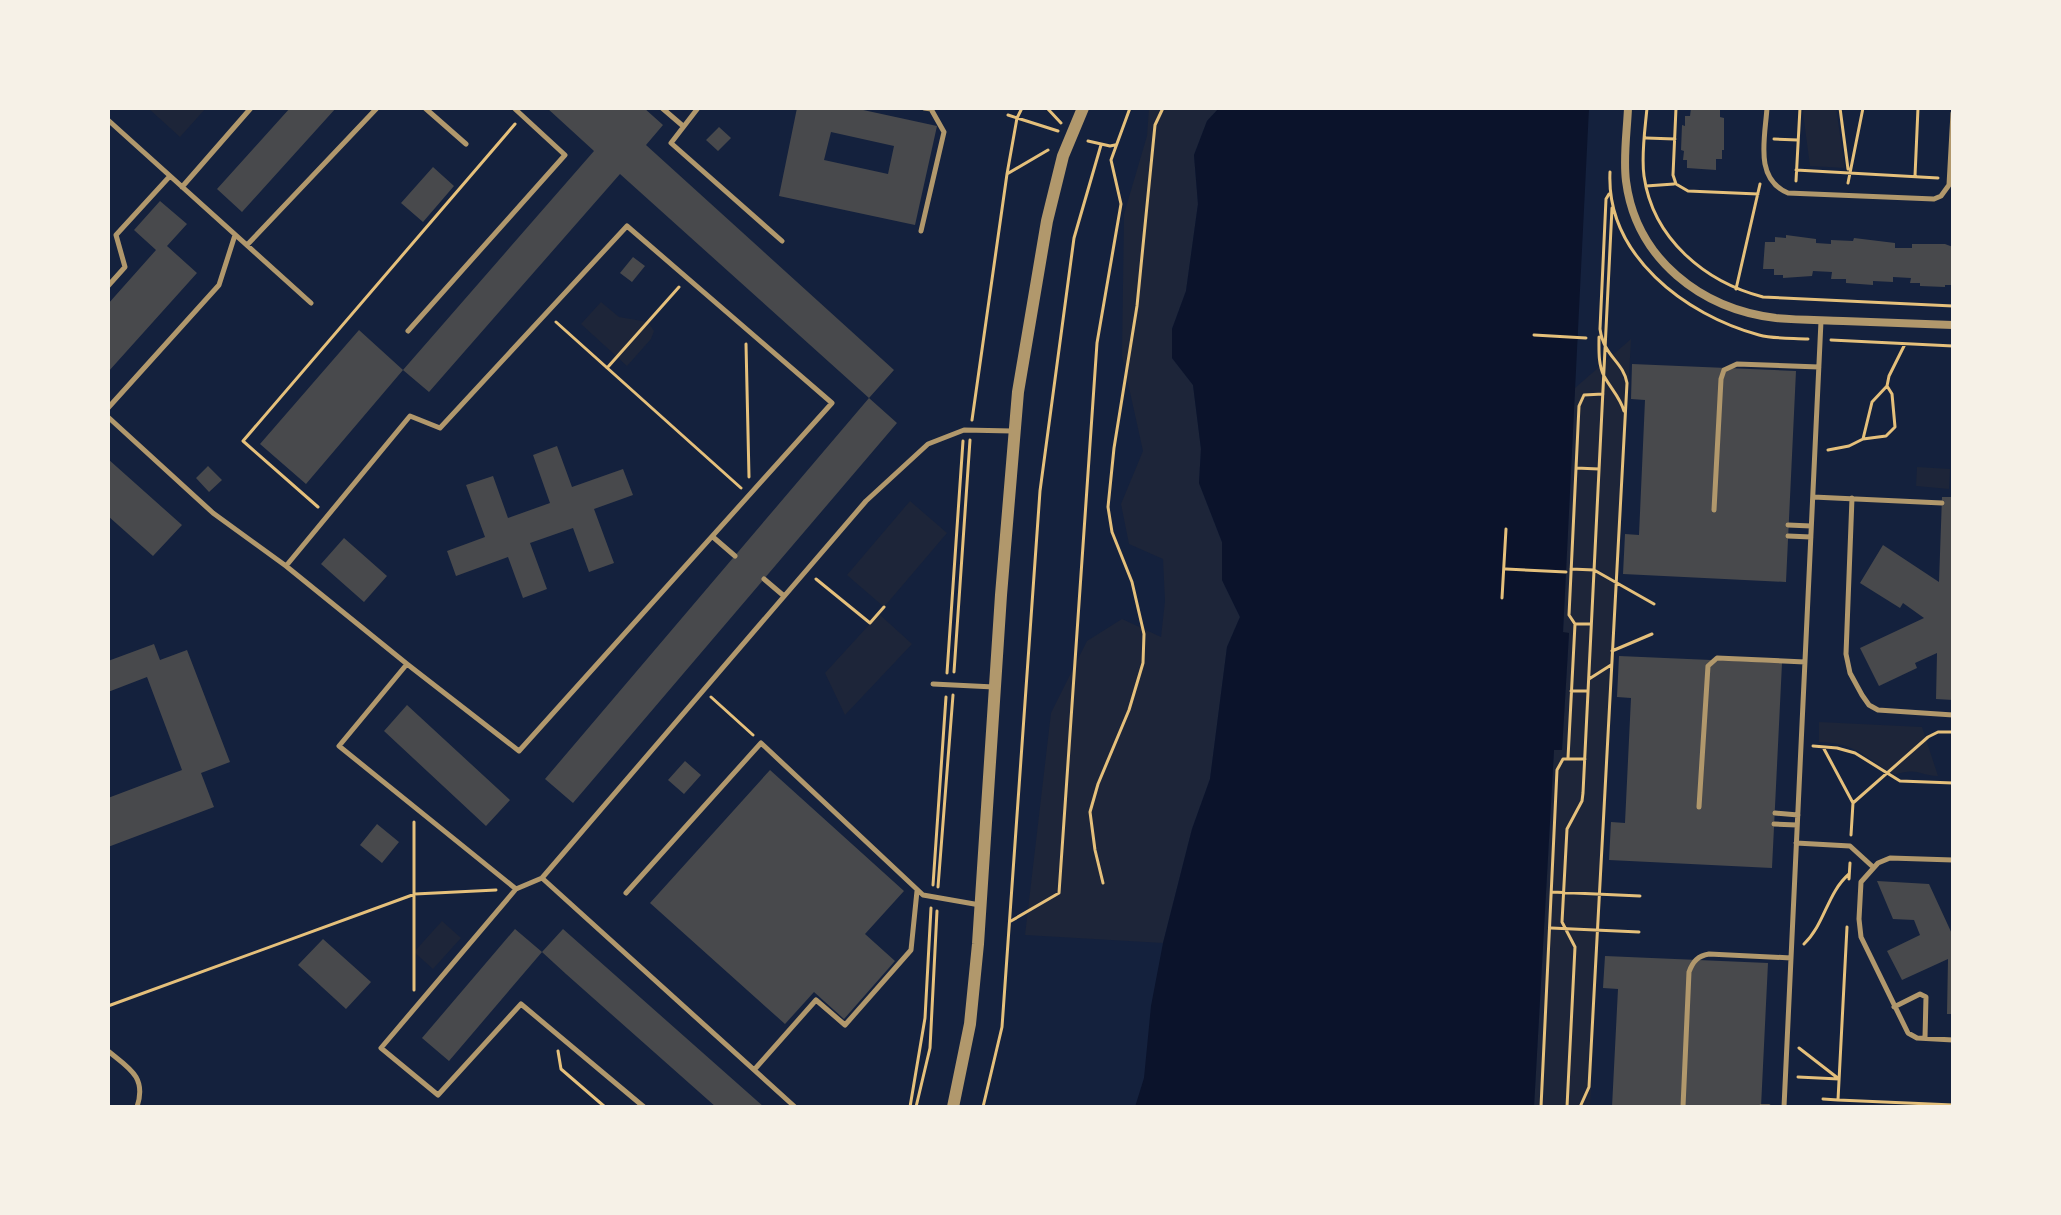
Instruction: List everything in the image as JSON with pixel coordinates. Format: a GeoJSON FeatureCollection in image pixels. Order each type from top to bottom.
{"type":"FeatureCollection","features":[{"type":"Feature","properties":{"kind":"street"},"geometry":{"type":"LineString","coordinates":[[953,1107],[970,1024],[981,905],[1013,431],[1047,221],[1063,156],[1083,108]]}},
{"type":"Feature","properties":{"kind":"street"},"geometry":{"type":"LineString","coordinates":[[1628,108],[1627,190],[1639,227],[1660,260],[1689,287],[1723,305],[1776,318],[1953,325]]}},
{"type":"Feature","properties":{"kind":"lane"},"geometry":{"type":"LineString","coordinates":[[182,187],[251,108]]}},
{"type":"Feature","properties":{"kind":"lane"},"geometry":{"type":"LineString","coordinates":[[247,245],[377,108]]}},
{"type":"Feature","properties":{"kind":"lane"},"geometry":{"type":"LineString","coordinates":[[425,108],[466,144]]}},
{"type":"Feature","properties":{"kind":"lane"},"geometry":{"type":"LineString","coordinates":[[408,331],[565,155],[514,108]]}},
{"type":"Feature","properties":{"kind":"lane"},"geometry":{"type":"LineString","coordinates":[[662,108],[683,126]]}},
{"type":"Feature","properties":{"kind":"lane"},"geometry":{"type":"LineString","coordinates":[[698,108],[671,143],[782,241]]}},
{"type":"Feature","properties":{"kind":"lane"},"geometry":{"type":"LineString","coordinates":[[921,231],[944,132],[931,109],[924,108]]}},
{"type":"Feature","properties":{"kind":"lane"},"geometry":{"type":"LineString","coordinates":[[1767,108],[1764,168],[1777,189],[1795,193],[1934,199],[1945,192],[1950,178],[1953,113]]}},
{"type":"Feature","properties":{"kind":"lane"},"geometry":{"type":"LineString","coordinates":[[108,120],[311,303]]}},
{"type":"Feature","properties":{"kind":"lane"},"geometry":{"type":"LineString","coordinates":[[108,286],[125,267],[116,235],[170,176]]}},
{"type":"Feature","properties":{"kind":"lane"},"geometry":{"type":"LineString","coordinates":[[108,417],[213,513],[286,566],[519,751],[832,403],[627,226],[440,428],[410,416],[286,566]]}},
{"type":"Feature","properties":{"kind":"lane"},"geometry":{"type":"LineString","coordinates":[[108,408],[219,285],[235,235]]}},
{"type":"Feature","properties":{"kind":"lane"},"geometry":{"type":"LineString","coordinates":[[1784,1107],[1821,320]]}},
{"type":"Feature","properties":{"kind":"lane"},"geometry":{"type":"LineString","coordinates":[[1714,510],[1724,370],[1737,364],[1819,367]]}},
{"type":"Feature","properties":{"kind":"lane"},"geometry":{"type":"LineString","coordinates":[[644,1107],[521,1004],[438,1095],[381,1048],[516,889],[542,878],[866,501],[928,444],[967,430],[1013,431]]}},
{"type":"Feature","properties":{"kind":"lane"},"geometry":{"type":"LineString","coordinates":[[1813,497],[1942,503]]}},
{"type":"Feature","properties":{"kind":"lane"},"geometry":{"type":"LineString","coordinates":[[1852,498],[1845,645],[1850,673],[1869,705],[1878,710],[1953,715]]}},
{"type":"Feature","properties":{"kind":"lane"},"geometry":{"type":"LineString","coordinates":[[1788,525],[1811,526]]}},
{"type":"Feature","properties":{"kind":"lane"},"geometry":{"type":"LineString","coordinates":[[1788,536],[1811,537]]}},
{"type":"Feature","properties":{"kind":"lane"},"geometry":{"type":"LineString","coordinates":[[713,537],[735,556]]}},
{"type":"Feature","properties":{"kind":"lane"},"geometry":{"type":"LineString","coordinates":[[764,579],[784,596]]}},
{"type":"Feature","properties":{"kind":"lane"},"geometry":{"type":"LineString","coordinates":[[1699,807],[1708,666],[1717,658],[1805,662]]}},
{"type":"Feature","properties":{"kind":"lane"},"geometry":{"type":"LineString","coordinates":[[407,664],[339,746],[516,889]]}},
{"type":"Feature","properties":{"kind":"lane"},"geometry":{"type":"LineString","coordinates":[[933,684],[995,687]]}},
{"type":"Feature","properties":{"kind":"lane"},"geometry":{"type":"LineString","coordinates":[[626,893],[761,743],[923,895],[981,905]]}},
{"type":"Feature","properties":{"kind":"lane"},"geometry":{"type":"LineString","coordinates":[[1775,813],[1798,815]]}},
{"type":"Feature","properties":{"kind":"lane"},"geometry":{"type":"LineString","coordinates":[[1774,824],[1797,825]]}},
{"type":"Feature","properties":{"kind":"lane"},"geometry":{"type":"LineString","coordinates":[[1796,843],[1850,846],[1873,867]]}},
{"type":"Feature","properties":{"kind":"lane"},"geometry":{"type":"LineString","coordinates":[[1953,860],[1890,858],[1873,867],[1861,882],[1859,928],[1864,946],[1908,1033],[1917,1038],[1953,1040]]}},
{"type":"Feature","properties":{"kind":"lane"},"geometry":{"type":"LineString","coordinates":[[542,878],[795,1107]]}},
{"type":"Feature","properties":{"kind":"lane"},"geometry":{"type":"LineString","coordinates":[[754,1070],[816,1000],[845,1025],[911,950],[917,890]]}},
{"type":"Feature","properties":{"kind":"lane"},"geometry":{"type":"LineString","coordinates":[[1683,1107],[1689,972],[1692,964],[1701,955],[1709,954],[1791,956]]}},
{"type":"Feature","properties":{"kind":"lane"},"geometry":{"type":"LineString","coordinates":[[1894,1007],[1920,994],[1926,997],[1925,1038]]}},
{"type":"Feature","properties":{"kind":"lane"},"geometry":{"type":"LineString","coordinates":[[108,1051],[136,1075],[141,1094],[137,1107]]}},
{"type":"Feature","properties":{"kind":"lane"},"geometry":{"type":"LineString","coordinates":[[1761,1107],[1769,1107]]}},
{"type":"Feature","properties":{"kind":"path"},"geometry":{"type":"LineString","coordinates":[[913,1107],[925,1018],[935,897],[967,430],[1007,174],[1017,118],[1022,108]]}},
{"type":"Feature","properties":{"kind":"path"},"geometry":{"type":"LineString","coordinates":[[1047,108],[1071,136]]}},
{"type":"Feature","properties":{"kind":"path"},"geometry":{"type":"LineString","coordinates":[[1011,921],[1059,893],[1097,343],[1121,204],[1111,160],[1130,108]]}},
{"type":"Feature","properties":{"kind":"path"},"geometry":{"type":"LineString","coordinates":[[1103,883],[1090,812],[1098,784],[1129,710],[1143,663],[1144,634],[1132,582],[1112,532],[1108,507],[1114,448],[1137,306],[1155,125],[1163,108]]}},
{"type":"Feature","properties":{"kind":"path"},"geometry":{"type":"LineString","coordinates":[[1647,108],[1643,174],[1646,186],[1662,225],[1684,254],[1712,277],[1736,289],[1763,297],[1953,306]]}},
{"type":"Feature","properties":{"kind":"path"},"geometry":{"type":"LineString","coordinates":[[1676,108],[1673,175],[1676,184]]}},
{"type":"Feature","properties":{"kind":"path"},"geometry":{"type":"LineString","coordinates":[[1795,193],[1800,108]]}},
{"type":"Feature","properties":{"kind":"path"},"geometry":{"type":"LineString","coordinates":[[1840,108],[1849,173]]}},
{"type":"Feature","properties":{"kind":"path"},"geometry":{"type":"LineString","coordinates":[[1849,173],[1863,108]]}},
{"type":"Feature","properties":{"kind":"path"},"geometry":{"type":"LineString","coordinates":[[1915,176],[1918,108]]}},
{"type":"Feature","properties":{"kind":"path"},"geometry":{"type":"LineString","coordinates":[[327,516],[243,441],[522,115]]}},
{"type":"Feature","properties":{"kind":"path"},"geometry":{"type":"LineString","coordinates":[[1008,115],[1101,145],[1117,144]]}},
{"type":"Feature","properties":{"kind":"path"},"geometry":{"type":"LineString","coordinates":[[1007,174],[1071,136]]}},
{"type":"Feature","properties":{"kind":"path"},"geometry":{"type":"LineString","coordinates":[[1645,138],[1675,139]]}},
{"type":"Feature","properties":{"kind":"path"},"geometry":{"type":"LineString","coordinates":[[1766,138],[1798,140]]}},
{"type":"Feature","properties":{"kind":"path"},"geometry":{"type":"LineString","coordinates":[[983,1107],[1002,1027],[1040,491],[1049,409],[1074,238],[1101,145]]}},
{"type":"Feature","properties":{"kind":"path"},"geometry":{"type":"LineString","coordinates":[[1736,289],[1764,168]]}},
{"type":"Feature","properties":{"kind":"path"},"geometry":{"type":"LineString","coordinates":[[1796,170],[1950,178]]}},
{"type":"Feature","properties":{"kind":"path"},"geometry":{"type":"LineString","coordinates":[[1646,186],[1676,184],[1688,191],[1758,194]]}},
{"type":"Feature","properties":{"kind":"path"},"geometry":{"type":"LineString","coordinates":[[1609,194],[1606,199],[1599,355],[1603,374],[1619,398],[1625,414]]}},
{"type":"Feature","properties":{"kind":"path"},"geometry":{"type":"LineString","coordinates":[[1567,1107],[1575,947],[1564,928],[1563,893],[1567,829],[1582,801],[1612,208]]}},
{"type":"Feature","properties":{"kind":"path"},"geometry":{"type":"LineString","coordinates":[[607,368],[688,278]]}},
{"type":"Feature","properties":{"kind":"path"},"geometry":{"type":"LineString","coordinates":[[546,313],[749,496]]}},
{"type":"Feature","properties":{"kind":"path"},"geometry":{"type":"LineString","coordinates":[[746,329],[749,496]]}},
{"type":"Feature","properties":{"kind":"path"},"geometry":{"type":"LineString","coordinates":[[1580,1107],[1589,1087],[1626,378],[1605,349],[1600,329]]}},
{"type":"Feature","properties":{"kind":"path"},"geometry":{"type":"LineString","coordinates":[[1534,335],[1586,338]]}},
{"type":"Feature","properties":{"kind":"path"},"geometry":{"type":"LineString","coordinates":[[1820,340],[1953,346]]}},
{"type":"Feature","properties":{"kind":"path"},"geometry":{"type":"LineString","coordinates":[[1863,439],[1874,397],[1887,386],[1905,344]]}},
{"type":"Feature","properties":{"kind":"path"},"geometry":{"type":"LineString","coordinates":[[1815,451],[1886,436],[1895,427],[1892,394],[1887,386]]}},
{"type":"Feature","properties":{"kind":"path"},"geometry":{"type":"LineString","coordinates":[[1568,758],[1575,624],[1569,615],[1580,399],[1589,393],[1603,394]]}},
{"type":"Feature","properties":{"kind":"path"},"geometry":{"type":"LineString","coordinates":[[1576,468],[1599,469]]}},
{"type":"Feature","properties":{"kind":"path"},"geometry":{"type":"LineString","coordinates":[[1502,598],[1506,529]]}},
{"type":"Feature","properties":{"kind":"path"},"geometry":{"type":"LineString","coordinates":[[1504,569],[1566,572]]}},
{"type":"Feature","properties":{"kind":"path"},"geometry":{"type":"LineString","coordinates":[[1571,569],[1594,570],[1654,604]]}},
{"type":"Feature","properties":{"kind":"path"},"geometry":{"type":"LineString","coordinates":[[805,571],[870,623],[884,607]]}},
{"type":"Feature","properties":{"kind":"path"},"geometry":{"type":"LineString","coordinates":[[1575,624],[1591,624]]}},
{"type":"Feature","properties":{"kind":"path"},"geometry":{"type":"LineString","coordinates":[[1612,651],[1652,634]]}},
{"type":"Feature","properties":{"kind":"path"},"geometry":{"type":"LineString","coordinates":[[1589,679],[1611,665]]}},
{"type":"Feature","properties":{"kind":"path"},"geometry":{"type":"LineString","coordinates":[[703,691],[761,743]]}},
{"type":"Feature","properties":{"kind":"path"},"geometry":{"type":"LineString","coordinates":[[1571,691],[1588,691]]}},
{"type":"Feature","properties":{"kind":"path"},"geometry":{"type":"LineString","coordinates":[[1853,803],[1933,734],[1953,732]]}},
{"type":"Feature","properties":{"kind":"path"},"geometry":{"type":"LineString","coordinates":[[1801,746],[1855,753],[1900,781],[1953,783]]}},
{"type":"Feature","properties":{"kind":"path"},"geometry":{"type":"LineString","coordinates":[[1823,747],[1853,803],[1848,890]]}},
{"type":"Feature","properties":{"kind":"path"},"geometry":{"type":"LineString","coordinates":[[1541,1107],[1557,770],[1560,762],[1568,758],[1585,759]]}},
{"type":"Feature","properties":{"kind":"path"},"geometry":{"type":"LineString","coordinates":[[413,1010],[414,806]]}},
{"type":"Feature","properties":{"kind":"path"},"geometry":{"type":"LineString","coordinates":[[1791,956],[1814,933],[1835,890],[1849,874]]}},
{"type":"Feature","properties":{"kind":"path"},"geometry":{"type":"LineString","coordinates":[[108,1006],[415,894],[516,889]]}},
{"type":"Feature","properties":{"kind":"path"},"geometry":{"type":"LineString","coordinates":[[1551,892],[1640,896]]}},
{"type":"Feature","properties":{"kind":"path"},"geometry":{"type":"LineString","coordinates":[[913,1107],[930,1048],[935,897]]}},
{"type":"Feature","properties":{"kind":"path"},"geometry":{"type":"LineString","coordinates":[[1838,1100],[1847,921]]}},
{"type":"Feature","properties":{"kind":"path"},"geometry":{"type":"LineString","coordinates":[[1549,928],[1639,932]]}},
{"type":"Feature","properties":{"kind":"path"},"geometry":{"type":"LineString","coordinates":[[555,1033],[561,1069],[605,1107]]}},
{"type":"Feature","properties":{"kind":"path"},"geometry":{"type":"LineString","coordinates":[[1787,1038],[1839,1079]]}},
{"type":"Feature","properties":{"kind":"path"},"geometry":{"type":"LineString","coordinates":[[1785,1077],[1839,1079]]}},
{"type":"Feature","properties":{"kind":"path"},"geometry":{"type":"LineString","coordinates":[[1823,1099],[1953,1105]]}},
{"type":"Feature","properties":{"kind":"shaded area"},"geometry":{"type":"Polygon","coordinates":[[[148,108],[206,108],[180,137],[148,108]]]}},
{"type":"Feature","properties":{"kind":"shaded area"},"geometry":{"type":"Polygon","coordinates":[[[1149,108],[1219,108],[1207,121],[1194,155],[1198,204],[1186,291],[1172,329],[1172,358],[1193,385],[1201,449],[1199,483],[1222,542],[1222,580],[1240,617],[1227,647],[1210,779],[1192,829],[1163,943],[1025,935],[1051,713],[1087,641],[1122,619],[1161,637],[1165,601],[1163,559],[1129,544],[1121,504],[1143,451],[1122,356],[1124,214],[1147,136],[1149,108]]]}},
{"type":"Feature","properties":{"kind":"shaded area"},"geometry":{"type":"Polygon","coordinates":[[[1219,108],[1589,108],[1563,632],[1569,633],[1562,750],[1554,750],[1534,1107],[1135,1107],[1144,1078],[1151,1006],[1163,943],[1192,829],[1210,779],[1227,647],[1240,617],[1222,580],[1222,542],[1199,483],[1201,449],[1193,385],[1172,358],[1172,329],[1186,291],[1198,204],[1194,155],[1207,121],[1219,108]]]}},
{"type":"Feature","properties":{"kind":"shaded area"},"geometry":{"type":"Polygon","coordinates":[[[1804,108],[1836,108],[1845,168],[1810,166],[1804,108]]]}},
{"type":"Feature","properties":{"kind":"shaded area"},"geometry":{"type":"Polygon","coordinates":[[[601,302],[619,317],[648,322],[654,331],[651,339],[627,366],[581,324],[601,302]]]}},
{"type":"Feature","properties":{"kind":"shaded area"},"geometry":{"type":"Polygon","coordinates":[[[1631,339],[1590,1107],[1534,1107],[1554,750],[1562,749],[1569,634],[1563,633],[1575,388],[1631,339]]]}},
{"type":"Feature","properties":{"kind":"shaded area"},"geometry":{"type":"Polygon","coordinates":[[[1917,467],[1950,469],[1949,489],[1916,486],[1917,467]]]}},
{"type":"Feature","properties":{"kind":"shaded area"},"geometry":{"type":"Polygon","coordinates":[[[910,501],[947,533],[884,607],[847,575],[910,501]]]}},
{"type":"Feature","properties":{"kind":"shaded area"},"geometry":{"type":"Polygon","coordinates":[[[879,614],[912,644],[845,715],[825,673],[879,614]]]}},
{"type":"Feature","properties":{"kind":"shaded area"},"geometry":{"type":"Polygon","coordinates":[[[1819,722],[1922,727],[1938,776],[1913,772],[1894,775],[1852,748],[1819,742],[1819,722]]]}},
{"type":"Feature","properties":{"kind":"shaded area"},"geometry":{"type":"Polygon","coordinates":[[[442,921],[461,938],[433,969],[414,952],[442,921]]]}},
{"type":"Feature","properties":{"kind":"building"},"geometry":{"type":"Polygon","coordinates":[[[290,108],[336,108],[242,212],[217,189],[290,108]]]}},
{"type":"Feature","properties":{"kind":"building"},"geometry":{"type":"Polygon","coordinates":[[[547,108],[644,108],[663,125],[646,145],[894,370],[869,398],[620,174],[429,392],[403,370],[594,151],[547,108]]]}},
{"type":"Feature","properties":{"kind":"building"},"geometry":{"type":"Polygon","coordinates":[[[797,108],[854,108],[937,126],[915,225],[779,196],[797,108]],[[831,132],[824,160],[888,174],[894,146],[831,132]]]}},
{"type":"Feature","properties":{"kind":"building"},"geometry":{"type":"Polygon","coordinates":[[[1691,108],[1720,108],[1720,117],[1724,118],[1724,150],[1722,159],[1716,159],[1716,170],[1687,168],[1687,160],[1683,160],[1682,125],[1685,126],[1685,116],[1690,116],[1691,108]]]}},
{"type":"Feature","properties":{"kind":"building"},"geometry":{"type":"Polygon","coordinates":[[[719,127],[731,138],[718,151],[706,140],[719,127]]]}},
{"type":"Feature","properties":{"kind":"building"},"geometry":{"type":"Polygon","coordinates":[[[433,167],[454,186],[423,222],[401,203],[433,167]]]}},
{"type":"Feature","properties":{"kind":"building"},"geometry":{"type":"Polygon","coordinates":[[[160,201],[187,224],[167,246],[197,273],[108,372],[108,304],[156,250],[134,230],[160,201]]]}},
{"type":"Feature","properties":{"kind":"building"},"geometry":{"type":"Polygon","coordinates":[[[1786,235],[1831,244],[1831,240],[1853,241],[1854,238],[1895,243],[1895,248],[1912,248],[1912,244],[1945,244],[1953,247],[1953,285],[1920,286],[1920,283],[1910,283],[1911,278],[1893,277],[1893,282],[1873,281],[1873,285],[1846,283],[1846,279],[1831,279],[1832,272],[1813,271],[1812,276],[1783,278],[1783,275],[1774,275],[1774,269],[1763,269],[1765,242],[1775,242],[1775,237],[1786,238],[1786,235]]]}},
{"type":"Feature","properties":{"kind":"building"},"geometry":{"type":"Polygon","coordinates":[[[633,257],[645,266],[632,282],[620,273],[633,257]]]}},
{"type":"Feature","properties":{"kind":"building"},"geometry":{"type":"Polygon","coordinates":[[[359,330],[403,370],[306,484],[260,444],[359,330]]]}},
{"type":"Feature","properties":{"kind":"building"},"geometry":{"type":"Polygon","coordinates":[[[1632,364],[1796,371],[1786,582],[1623,574],[1625,534],[1639,535],[1645,400],[1631,399],[1632,364]]]}},
{"type":"Feature","properties":{"kind":"building"},"geometry":{"type":"Polygon","coordinates":[[[869,398],[897,423],[573,803],[545,779],[869,398]]]}},
{"type":"Feature","properties":{"kind":"building"},"geometry":{"type":"Polygon","coordinates":[[[557,446],[572,487],[623,469],[633,495],[594,509],[614,563],[589,572],[573,528],[530,543],[547,589],[523,598],[508,557],[456,576],[447,551],[485,537],[466,485],[493,476],[508,518],[550,503],[533,455],[557,446]]]}},
{"type":"Feature","properties":{"kind":"building"},"geometry":{"type":"Polygon","coordinates":[[[108,459],[182,525],[153,556],[108,516],[108,459]]]}},
{"type":"Feature","properties":{"kind":"building"},"geometry":{"type":"Polygon","coordinates":[[[208,466],[222,480],[209,492],[196,478],[208,466]]]}},
{"type":"Feature","properties":{"kind":"building"},"geometry":{"type":"Polygon","coordinates":[[[1942,497],[1953,497],[1953,700],[1936,699],[1937,653],[1915,663],[1917,668],[1879,686],[1860,648],[1924,618],[1903,603],[1900,608],[1860,583],[1883,545],[1939,582],[1942,497]]]}},
{"type":"Feature","properties":{"kind":"building"},"geometry":{"type":"Polygon","coordinates":[[[344,538],[387,576],[364,602],[321,564],[344,538]]]}},
{"type":"Feature","properties":{"kind":"building"},"geometry":{"type":"Polygon","coordinates":[[[154,644],[160,660],[187,650],[230,762],[201,773],[214,807],[108,847],[108,798],[182,770],[147,677],[108,692],[108,661],[154,644]]]}},
{"type":"Feature","properties":{"kind":"building"},"geometry":{"type":"Polygon","coordinates":[[[1619,656],[1782,663],[1772,868],[1609,860],[1611,822],[1625,823],[1631,698],[1617,697],[1619,656]]]}},
{"type":"Feature","properties":{"kind":"building"},"geometry":{"type":"Polygon","coordinates":[[[407,705],[510,800],[486,826],[384,731],[407,705]]]}},
{"type":"Feature","properties":{"kind":"building"},"geometry":{"type":"Polygon","coordinates":[[[685,761],[701,775],[684,794],[668,780],[685,761]]]}},
{"type":"Feature","properties":{"kind":"building"},"geometry":{"type":"Polygon","coordinates":[[[770,770],[904,891],[865,934],[895,961],[844,1019],[814,992],[785,1024],[650,903],[770,770]]]}},
{"type":"Feature","properties":{"kind":"building"},"geometry":{"type":"Polygon","coordinates":[[[377,824],[399,842],[382,863],[360,845],[377,824]]]}},
{"type":"Feature","properties":{"kind":"building"},"geometry":{"type":"Polygon","coordinates":[[[1877,881],[1929,884],[1953,936],[1953,1014],[1947,1014],[1948,959],[1902,980],[1887,951],[1920,935],[1914,920],[1893,919],[1877,881]]]}},
{"type":"Feature","properties":{"kind":"building"},"geometry":{"type":"Polygon","coordinates":[[[515,929],[542,952],[449,1061],[422,1038],[515,929]]]}},
{"type":"Feature","properties":{"kind":"building"},"geometry":{"type":"Polygon","coordinates":[[[563,929],[764,1107],[716,1107],[542,952],[563,929]]]}},
{"type":"Feature","properties":{"kind":"building"},"geometry":{"type":"Polygon","coordinates":[[[323,939],[371,982],[346,1009],[298,965],[323,939]]]}},
{"type":"Feature","properties":{"kind":"building"},"geometry":{"type":"Polygon","coordinates":[[[1605,956],[1768,963],[1761,1107],[1612,1107],[1618,989],[1603,988],[1605,956]]]}}]}
